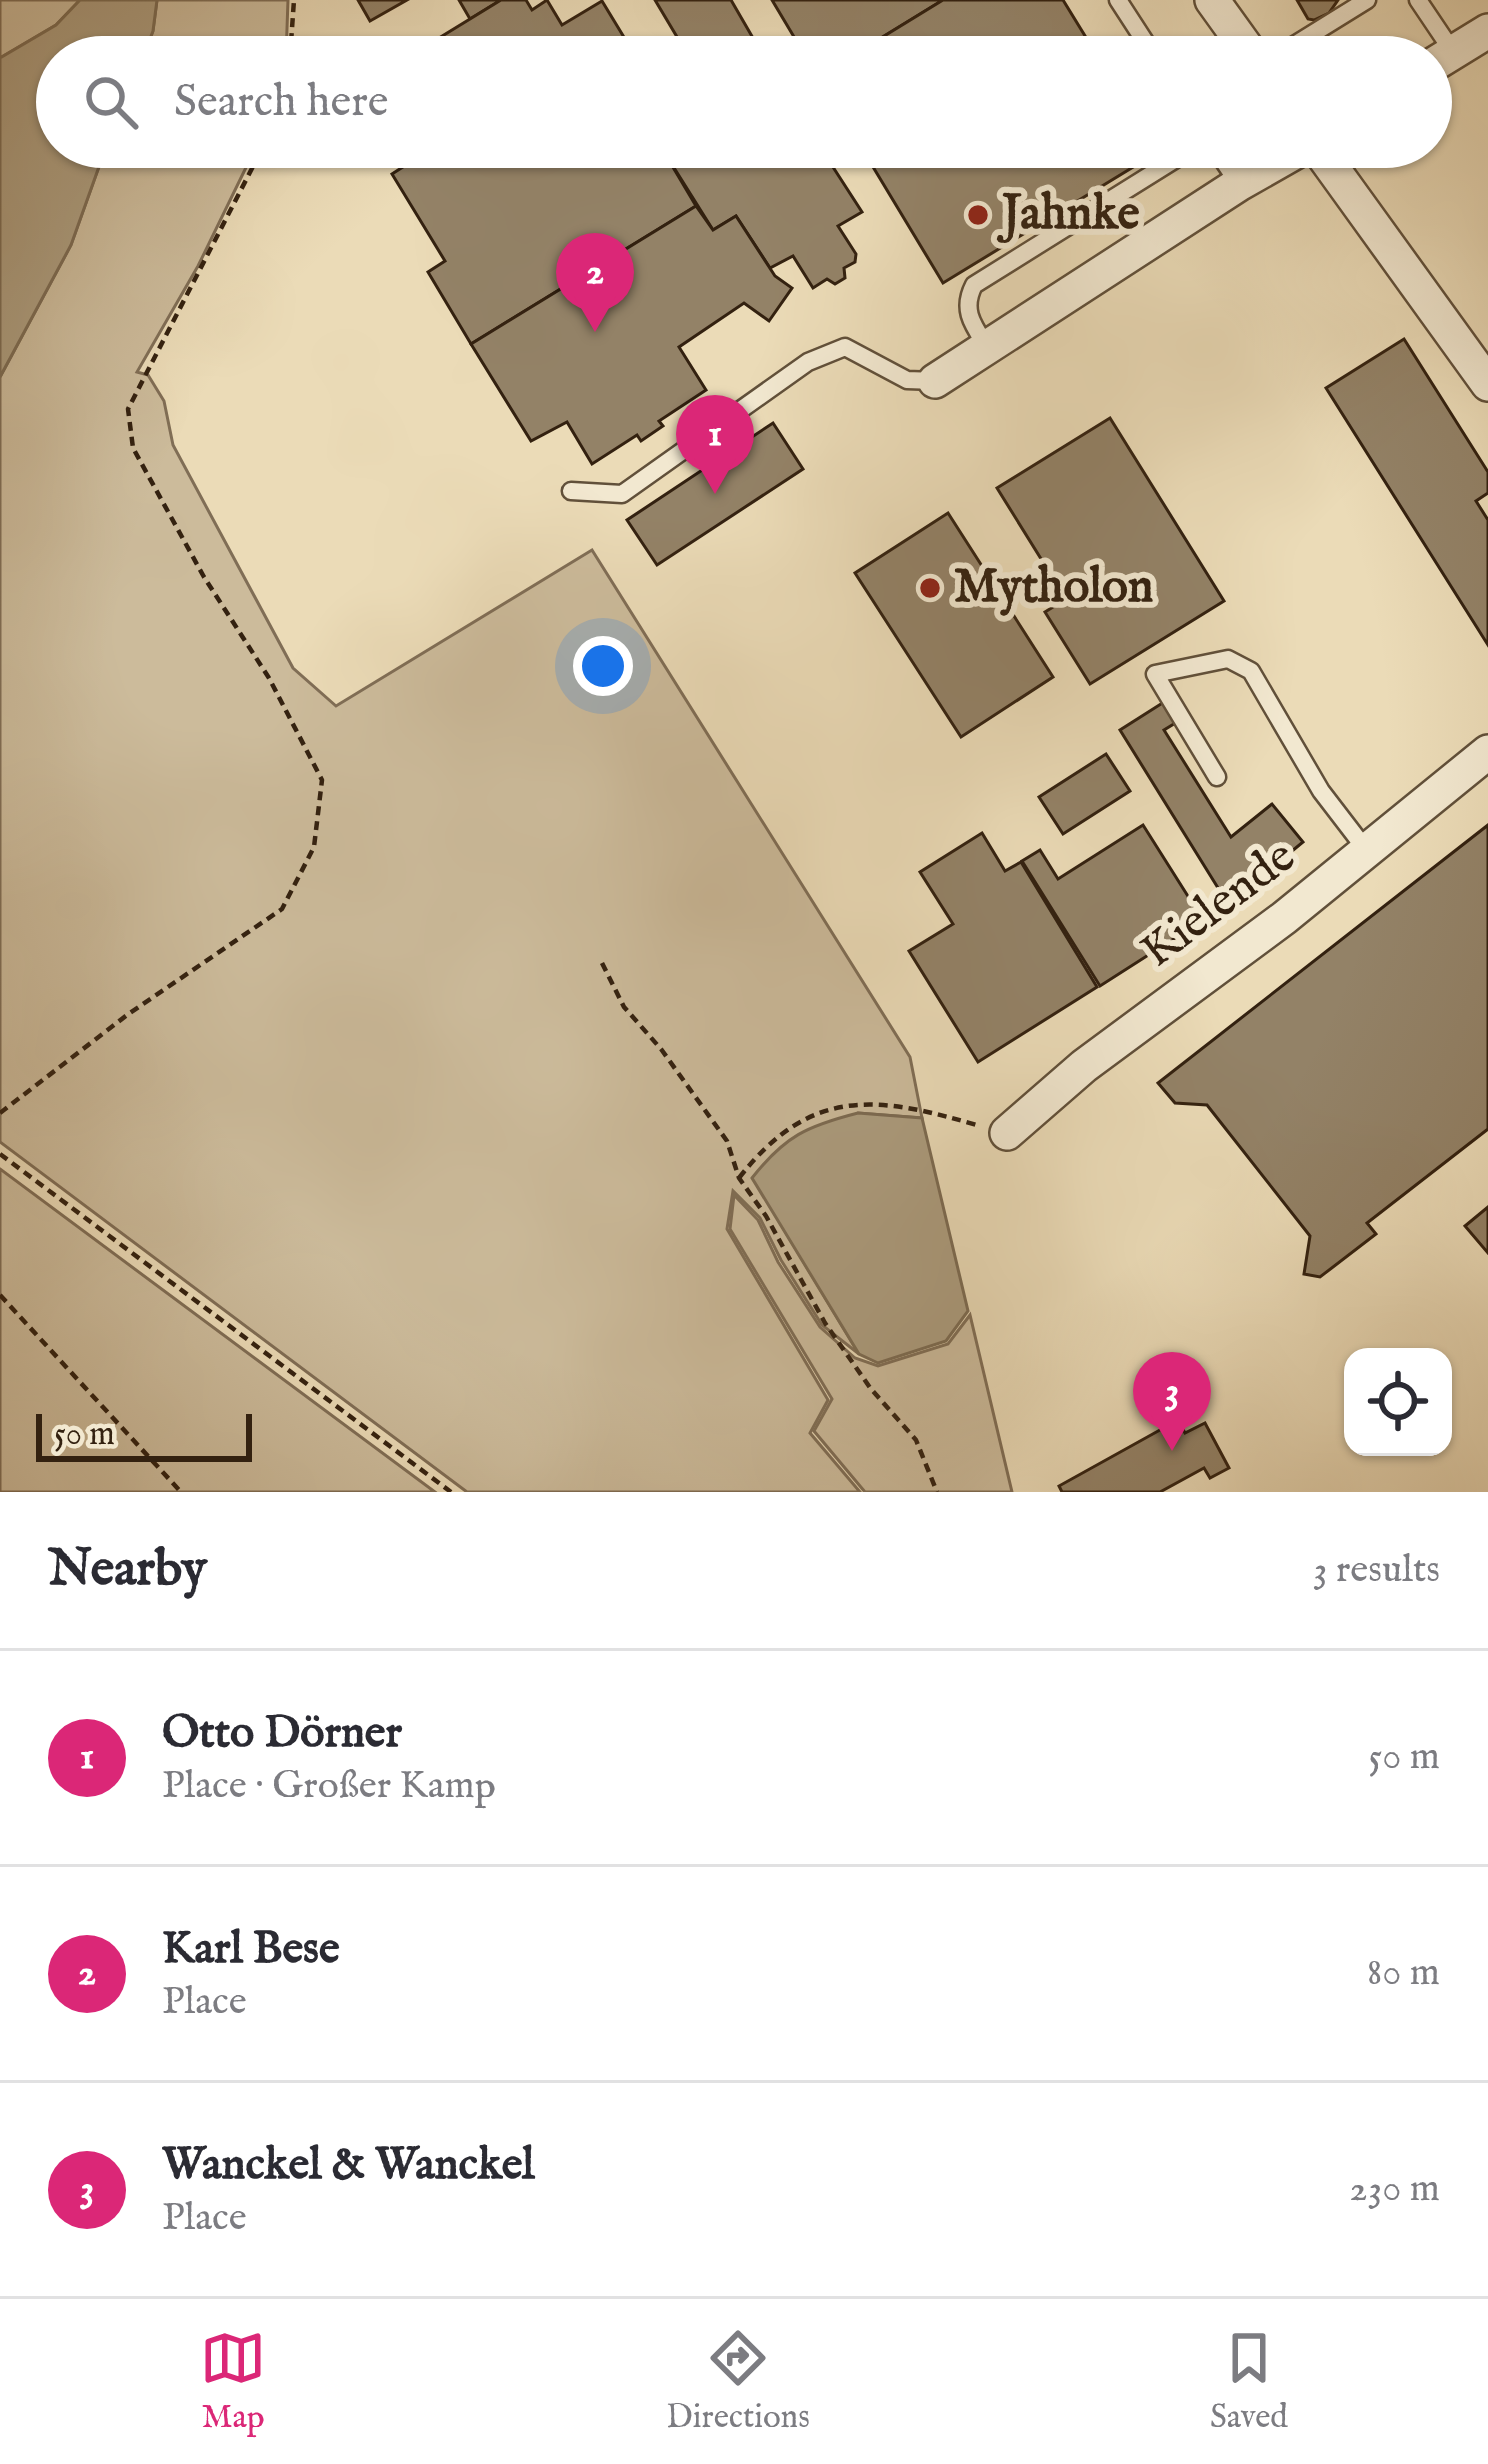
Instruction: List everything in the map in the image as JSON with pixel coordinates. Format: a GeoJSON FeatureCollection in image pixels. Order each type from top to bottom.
{"type":"FeatureCollection","features":[{"type":"Feature","properties":{"kind":"street"},"geometry":{"type":"LineString","coordinates":[[1212,0],[1238,36]]}},
{"type":"Feature","properties":{"kind":"street"},"geometry":{"type":"LineString","coordinates":[[1452,53],[1488,31]]}},
{"type":"Feature","properties":{"kind":"street"},"geometry":{"type":"LineString","coordinates":[[935,381],[1267,168]]}},
{"type":"Feature","properties":{"kind":"street"},"geometry":{"type":"LineString","coordinates":[[1332,168],[1488,384]]}},
{"type":"Feature","properties":{"kind":"street","name":"Kielende"},"geometry":{"type":"LineString","coordinates":[[1006,1133],[1084,1066],[1284,918],[1488,752]]}},
{"type":"Feature","properties":{"kind":"lane"},"geometry":{"type":"LineString","coordinates":[[1118,0],[1141,36]]}},
{"type":"Feature","properties":{"kind":"lane"},"geometry":{"type":"LineString","coordinates":[[1309,36],[1367,0]]}},
{"type":"Feature","properties":{"kind":"lane"},"geometry":{"type":"LineString","coordinates":[[1418,0],[1433,36]]}},
{"type":"Feature","properties":{"kind":"lane"},"geometry":{"type":"LineString","coordinates":[[987,347],[968,316],[967,299],[974,285],[1162,168]]}},
{"type":"Feature","properties":{"kind":"lane"},"geometry":{"type":"LineString","coordinates":[[1228,168],[1239,184]]}},
{"type":"Feature","properties":{"kind":"lane"},"geometry":{"type":"LineString","coordinates":[[571,491],[622,494],[808,362],[844,347],[907,380],[935,381]]}},
{"type":"Feature","properties":{"kind":"lane"},"geometry":{"type":"LineString","coordinates":[[1217,777],[1155,674],[1228,659],[1251,671],[1322,791],[1367,851]]}},
{"type":"Feature","properties":{"kind":"path"},"geometry":{"type":"LineString","coordinates":[[291,36],[294,0]]}},
{"type":"Feature","properties":{"kind":"path"},"geometry":{"type":"LineString","coordinates":[[0,1113],[127,1015],[283,909],[314,847],[322,780],[269,677],[204,577],[133,448],[128,409],[253,168]]}},
{"type":"Feature","properties":{"kind":"path"},"geometry":{"type":"LineString","coordinates":[[602,963],[624,1007],[661,1049],[727,1142],[739,1178],[766,1216],[826,1323],[872,1389],[916,1440],[937,1492]]}},
{"type":"Feature","properties":{"kind":"path"},"geometry":{"type":"LineString","coordinates":[[739,1178],[764,1147],[804,1122],[856,1102],[913,1106],[1006,1133]]}},
{"type":"Feature","properties":{"kind":"path"},"geometry":{"type":"LineString","coordinates":[[0,1154],[451,1492]]}},
{"type":"Feature","properties":{"kind":"path"},"geometry":{"type":"LineString","coordinates":[[0,1295],[181,1492]]}},
{"type":"Feature","properties":{"kind":"shaded area"},"geometry":{"type":"Polygon","coordinates":[[[0,0],[80,0],[56,25],[0,58],[0,0]]]}},
{"type":"Feature","properties":{"kind":"shaded area"},"geometry":{"type":"Polygon","coordinates":[[[80,0],[157,0],[151,36],[37,36],[56,25],[80,0]]]}},
{"type":"Feature","properties":{"kind":"shaded area"},"geometry":{"type":"Polygon","coordinates":[[[157,0],[288,0],[287,36],[151,36],[157,0]]]}},
{"type":"Feature","properties":{"kind":"shaded area"},"geometry":{"type":"Polygon","coordinates":[[[36,37],[36,168],[98,168],[71,245],[0,377],[0,58],[36,37]]]}},
{"type":"Feature","properties":{"kind":"shaded area"},"geometry":{"type":"Polygon","coordinates":[[[98,168],[246,168],[198,266],[137,372],[148,375],[164,401],[173,445],[293,668],[336,706],[592,550],[910,1057],[922,1118],[858,1113],[753,1178],[859,1354],[822,1325],[760,1218],[733,1191],[727,1229],[828,1400],[810,1433],[860,1492],[467,1492],[0,1142],[0,377],[71,245],[98,168]]]}},
{"type":"Feature","properties":{"kind":"shaded area"},"geometry":{"type":"Polygon","coordinates":[[[858,1113],[922,1118],[968,1311],[946,1341],[878,1363],[859,1354],[752,1178],[798,1135],[858,1113]]]}},
{"type":"Feature","properties":{"kind":"shaded area"},"geometry":{"type":"Polygon","coordinates":[[[0,1169],[435,1492],[0,1492],[0,1169]]]}},
{"type":"Feature","properties":{"kind":"shaded area"},"geometry":{"type":"Polygon","coordinates":[[[734,1195],[758,1220],[778,1262],[820,1327],[855,1358],[878,1366],[948,1344],[970,1315],[1012,1492],[865,1492],[814,1431],[832,1399],[730,1229],[734,1195]]]}},
{"type":"Feature","properties":{"kind":"building"},"geometry":{"type":"Polygon","coordinates":[[[358,0],[407,0],[370,21],[358,0]]]}},
{"type":"Feature","properties":{"kind":"building"},"geometry":{"type":"Polygon","coordinates":[[[459,0],[501,0],[470,19],[459,0]]]}},
{"type":"Feature","properties":{"kind":"building"},"geometry":{"type":"Polygon","coordinates":[[[501,0],[526,0],[532,10],[547,0],[562,25],[602,1],[623,36],[442,36],[501,0]]]}},
{"type":"Feature","properties":{"kind":"building"},"geometry":{"type":"Polygon","coordinates":[[[655,0],[731,0],[752,36],[676,36],[655,0]]]}},
{"type":"Feature","properties":{"kind":"building"},"geometry":{"type":"Polygon","coordinates":[[[772,0],[943,0],[884,36],[793,36],[772,0]]]}},
{"type":"Feature","properties":{"kind":"building"},"geometry":{"type":"Polygon","coordinates":[[[943,0],[1063,0],[1085,36],[884,36],[943,0]]]}},
{"type":"Feature","properties":{"kind":"building"},"geometry":{"type":"Polygon","coordinates":[[[1297,0],[1338,0],[1329,13],[1314,20],[1308,19],[1297,0]]]}},
{"type":"Feature","properties":{"kind":"building"},"geometry":{"type":"Polygon","coordinates":[[[401,168],[673,168],[696,206],[471,344],[428,272],[445,261],[392,174],[401,168]]]}},
{"type":"Feature","properties":{"kind":"building"},"geometry":{"type":"Polygon","coordinates":[[[674,168],[834,168],[862,212],[838,226],[856,254],[855,262],[844,268],[845,278],[835,284],[827,279],[813,288],[793,256],[770,268],[736,216],[713,230],[674,168]]]}},
{"type":"Feature","properties":{"kind":"building","name":"Jahnke"},"geometry":{"type":"Polygon","coordinates":[[[874,168],[1132,168],[943,283],[874,168]]]}},
{"type":"Feature","properties":{"kind":"building"},"geometry":{"type":"Polygon","coordinates":[[[696,206],[713,230],[736,216],[775,276],[792,288],[769,321],[744,303],[679,347],[706,390],[659,421],[663,426],[641,441],[637,435],[592,464],[567,422],[531,441],[471,344],[696,206]]]}},
{"type":"Feature","properties":{"kind":"building"},"geometry":{"type":"Polygon","coordinates":[[[1404,339],[1488,472],[1488,493],[1476,501],[1488,520],[1488,645],[1326,388],[1404,339]]]}},
{"type":"Feature","properties":{"kind":"building"},"geometry":{"type":"Polygon","coordinates":[[[1110,418],[1224,601],[1090,684],[1045,612],[1066,599],[997,488],[1110,418]]]}},
{"type":"Feature","properties":{"kind":"building"},"geometry":{"type":"Polygon","coordinates":[[[773,423],[803,469],[657,565],[627,520],[773,423]]]}},
{"type":"Feature","properties":{"kind":"building"},"geometry":{"type":"Polygon","coordinates":[[[948,513],[1053,677],[961,737],[855,573],[948,513]]]}},
{"type":"Feature","properties":{"kind":"building"},"geometry":{"type":"Polygon","coordinates":[[[1164,702],[1177,722],[1164,730],[1231,837],[1272,804],[1303,842],[1228,904],[1120,730],[1164,702]]]}},
{"type":"Feature","properties":{"kind":"building"},"geometry":{"type":"Polygon","coordinates":[[[1106,754],[1130,791],[1063,834],[1039,797],[1106,754]]]}},
{"type":"Feature","properties":{"kind":"building"},"geometry":{"type":"Polygon","coordinates":[[[1143,825],[1203,920],[1100,986],[1022,861],[1040,850],[1058,879],[1143,825]]]}},
{"type":"Feature","properties":{"kind":"building"},"geometry":{"type":"Polygon","coordinates":[[[1488,825],[1488,1129],[1367,1223],[1376,1234],[1320,1277],[1304,1274],[1310,1236],[1207,1105],[1175,1103],[1158,1083],[1488,825]]]}},
{"type":"Feature","properties":{"kind":"building"},"geometry":{"type":"Polygon","coordinates":[[[982,833],[1005,871],[1021,862],[1097,987],[978,1062],[909,951],[953,924],[920,872],[982,833]]]}},
{"type":"Feature","properties":{"kind":"building"},"geometry":{"type":"Polygon","coordinates":[[[1488,1207],[1488,1253],[1465,1226],[1488,1207]]]}},
{"type":"Feature","properties":{"kind":"building"},"geometry":{"type":"Polygon","coordinates":[[[1178,1420],[1185,1433],[1205,1423],[1229,1468],[1210,1478],[1204,1468],[1160,1492],[1062,1492],[1059,1486],[1178,1420]]]}},
{"type":"Feature","properties":{"kind":"place","name":"Jahnke"},"geometry":{"type":"Point","coordinates":[978,215]}},
{"type":"Feature","properties":{"kind":"place","name":"Karl Bese"},"geometry":{"type":"Point","coordinates":[595,332]}},
{"type":"Feature","properties":{"kind":"place","name":"Otto Dörner"},"geometry":{"type":"Point","coordinates":[715,494]}},
{"type":"Feature","properties":{"kind":"place","name":"Mytholon"},"geometry":{"type":"Point","coordinates":[930,588]}},
{"type":"Feature","properties":{"kind":"place","name":"Wanckel & Wanckel"},"geometry":{"type":"Point","coordinates":[1172,1451]}}]}
